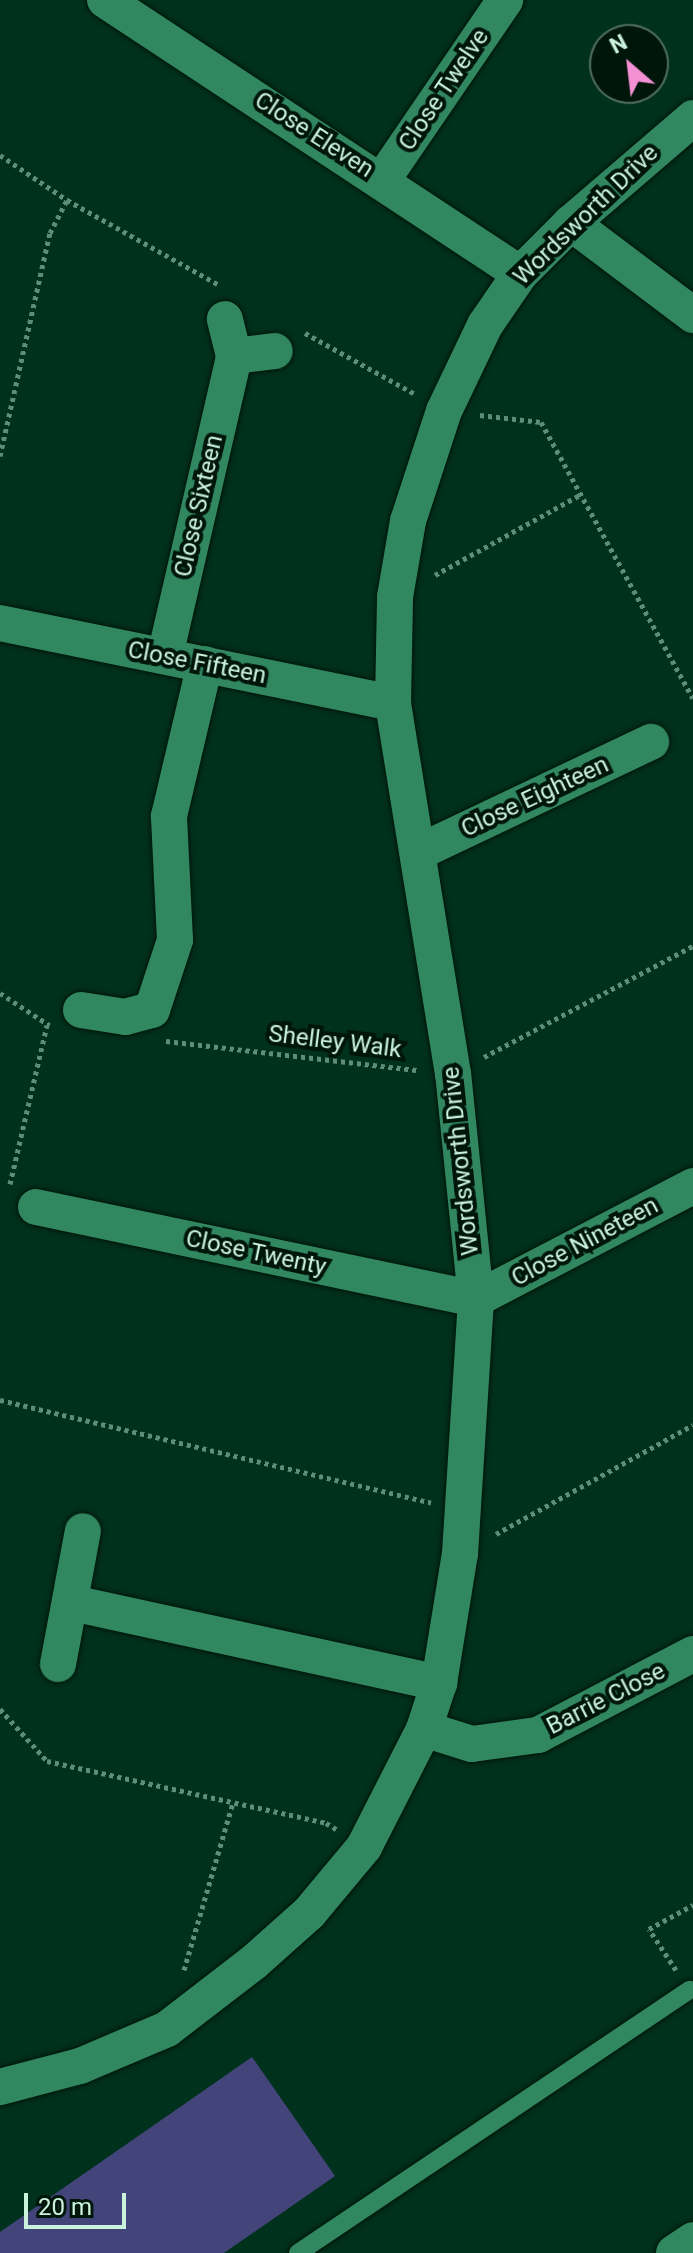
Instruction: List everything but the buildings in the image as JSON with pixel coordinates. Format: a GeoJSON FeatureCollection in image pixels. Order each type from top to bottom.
{"type":"FeatureCollection","features":[{"type":"Feature","properties":{"kind":"street","name":"Close Eleven"},"geometry":{"type":"LineString","coordinates":[[105,0],[383,179],[520,274]]}},
{"type":"Feature","properties":{"kind":"street","name":"Close Twelve"},"geometry":{"type":"LineString","coordinates":[[383,179],[505,0]]}},
{"type":"Feature","properties":{"kind":"street","name":"Wordsworth Drive"},"geometry":{"type":"LineString","coordinates":[[0,2087],[80,2066],[167,2029],[309,1913],[364,1847],[424,1729],[439,1683],[460,1554],[476,1299],[453,1074],[393,703],[395,597],[408,521],[444,411],[485,325],[520,274],[571,223],[693,118]]}},
{"type":"Feature","properties":{"kind":"street"},"geometry":{"type":"LineString","coordinates":[[571,223],[693,315]]}},
{"type":"Feature","properties":{"kind":"street","name":"Close Sixteen"},"geometry":{"type":"LineString","coordinates":[[165,656],[234,356],[225,319]]}},
{"type":"Feature","properties":{"kind":"street"},"geometry":{"type":"LineString","coordinates":[[234,356],[275,351]]}},
{"type":"Feature","properties":{"kind":"street","name":"Close Fifteen"},"geometry":{"type":"LineString","coordinates":[[0,623],[393,703]]}},
{"type":"Feature","properties":{"kind":"street"},"geometry":{"type":"LineString","coordinates":[[71,1019],[125,1017],[152,1010],[186,957],[175,940],[169,816],[205,664]]}},
{"type":"Feature","properties":{"kind":"street","name":"Close Eighteen"},"geometry":{"type":"LineString","coordinates":[[419,852],[651,742]]}},
{"type":"Feature","properties":{"kind":"street","name":"Close Nineteen"},"geometry":{"type":"LineString","coordinates":[[476,1299],[693,1186]]}},
{"type":"Feature","properties":{"kind":"street","name":"Close Twenty"},"geometry":{"type":"LineString","coordinates":[[21,1203],[476,1299]]}},
{"type":"Feature","properties":{"kind":"street"},"geometry":{"type":"LineString","coordinates":[[58,1664],[72,1603],[83,1531]]}},
{"type":"Feature","properties":{"kind":"street"},"geometry":{"type":"LineString","coordinates":[[72,1603],[439,1683]]}},
{"type":"Feature","properties":{"kind":"street","name":"Barrie Close"},"geometry":{"type":"LineString","coordinates":[[424,1729],[472,1744],[538,1735],[693,1654]]}},
{"type":"Feature","properties":{"kind":"street"},"geometry":{"type":"LineString","coordinates":[[674,2253],[693,2240]]}},
{"type":"Feature","properties":{"kind":"lane"},"geometry":{"type":"LineString","coordinates":[[298,2253],[690,1990]]}},
{"type":"Feature","properties":{"kind":"path"},"geometry":{"type":"LineString","coordinates":[[0,456],[50,233],[67,200]]}},
{"type":"Feature","properties":{"kind":"path"},"geometry":{"type":"LineString","coordinates":[[444,411],[541,422],[693,698]]}},
{"type":"Feature","properties":{"kind":"path"},"geometry":{"type":"LineString","coordinates":[[395,597],[582,494]]}},
{"type":"Feature","properties":{"kind":"path"},"geometry":{"type":"LineString","coordinates":[[453,1074],[693,946]]}},
{"type":"Feature","properties":{"kind":"path"},"geometry":{"type":"LineString","coordinates":[[0,993],[47,1025],[71,1019]]}},
{"type":"Feature","properties":{"kind":"path"},"geometry":{"type":"LineString","coordinates":[[21,1203],[47,1025]]}},
{"type":"Feature","properties":{"kind":"path","name":"Shelley Walk"},"geometry":{"type":"LineString","coordinates":[[155,1040],[453,1074]]}},
{"type":"Feature","properties":{"kind":"path"},"geometry":{"type":"LineString","coordinates":[[0,1400],[462,1511]]}},
{"type":"Feature","properties":{"kind":"path"},"geometry":{"type":"LineString","coordinates":[[460,1554],[693,1425]]}},
{"type":"Feature","properties":{"kind":"path"},"geometry":{"type":"LineString","coordinates":[[0,1709],[47,1761],[326,1823],[364,1847]]}},
{"type":"Feature","properties":{"kind":"path"},"geometry":{"type":"LineString","coordinates":[[167,2029],[233,1802]]}},
{"type":"Feature","properties":{"kind":"path"},"geometry":{"type":"LineString","coordinates":[[690,1990],[649,1929],[693,1905]]}},
{"type":"Feature","properties":{"kind":"shaded area"},"geometry":{"type":"Polygon","coordinates":[[[252,2057],[335,2176],[224,2253],[0,2253],[0,2232],[252,2057]]]}}]}
